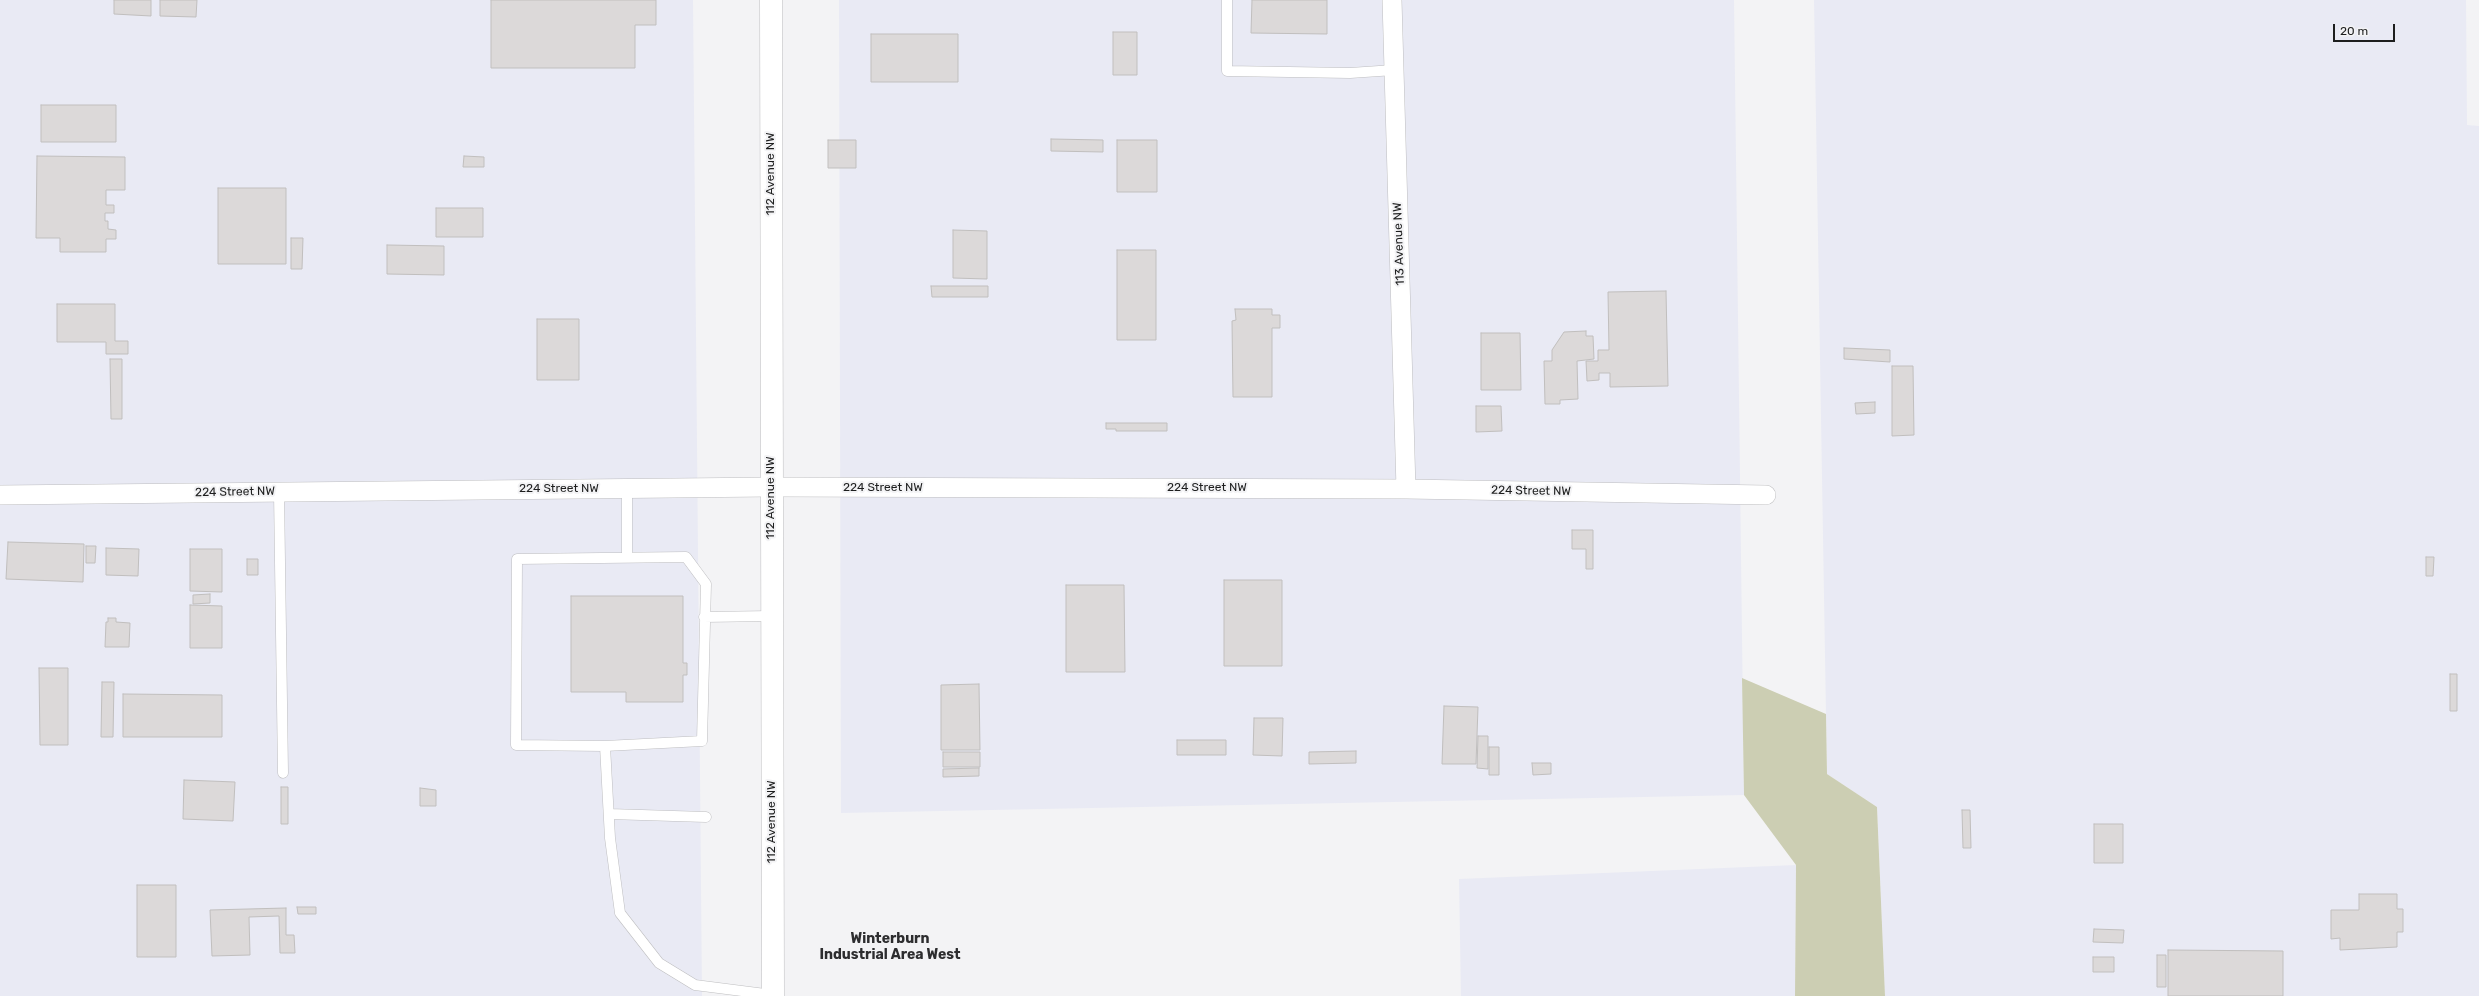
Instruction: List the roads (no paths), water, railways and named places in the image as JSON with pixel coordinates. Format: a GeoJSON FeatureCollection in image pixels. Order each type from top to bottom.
{"type":"FeatureCollection","features":[{"type":"Feature","properties":{"kind":"street","name":"112 Avenue NW"},"geometry":{"type":"LineString","coordinates":[[771,0],[771,616],[773,996]]}},
{"type":"Feature","properties":{"kind":"street","name":"113 Avenue NW"},"geometry":{"type":"LineString","coordinates":[[1392,0],[1406,489]]}},
{"type":"Feature","properties":{"kind":"street","name":"224 Street NW"},"geometry":{"type":"LineString","coordinates":[[0,495],[771,488],[1406,489],[1766,496]]}},
{"type":"Feature","properties":{"kind":"lane"},"geometry":{"type":"LineString","coordinates":[[1228,0],[1227,71],[1350,73],[1394,70]]}},
{"type":"Feature","properties":{"kind":"lane"},"geometry":{"type":"LineString","coordinates":[[627,556],[628,489]]}},
{"type":"Feature","properties":{"kind":"lane"},"geometry":{"type":"LineString","coordinates":[[279,492],[283,773]]}},
{"type":"Feature","properties":{"kind":"lane"},"geometry":{"type":"LineString","coordinates":[[686,556],[706,584],[704,617],[702,741],[605,746],[516,745],[517,559],[686,556]]}},
{"type":"Feature","properties":{"kind":"lane"},"geometry":{"type":"LineString","coordinates":[[704,617],[771,616]]}},
{"type":"Feature","properties":{"kind":"lane"},"geometry":{"type":"LineString","coordinates":[[605,746],[609,814],[620,913],[659,963],[695,985],[773,996]]}},
{"type":"Feature","properties":{"kind":"lane"},"geometry":{"type":"LineString","coordinates":[[609,814],[706,817]]}},
{"type":"Feature","properties":{"kind":"district","name":"Winterburn Industrial Area West"},"geometry":{"type":"Point","coordinates":[890,948]}}]}
